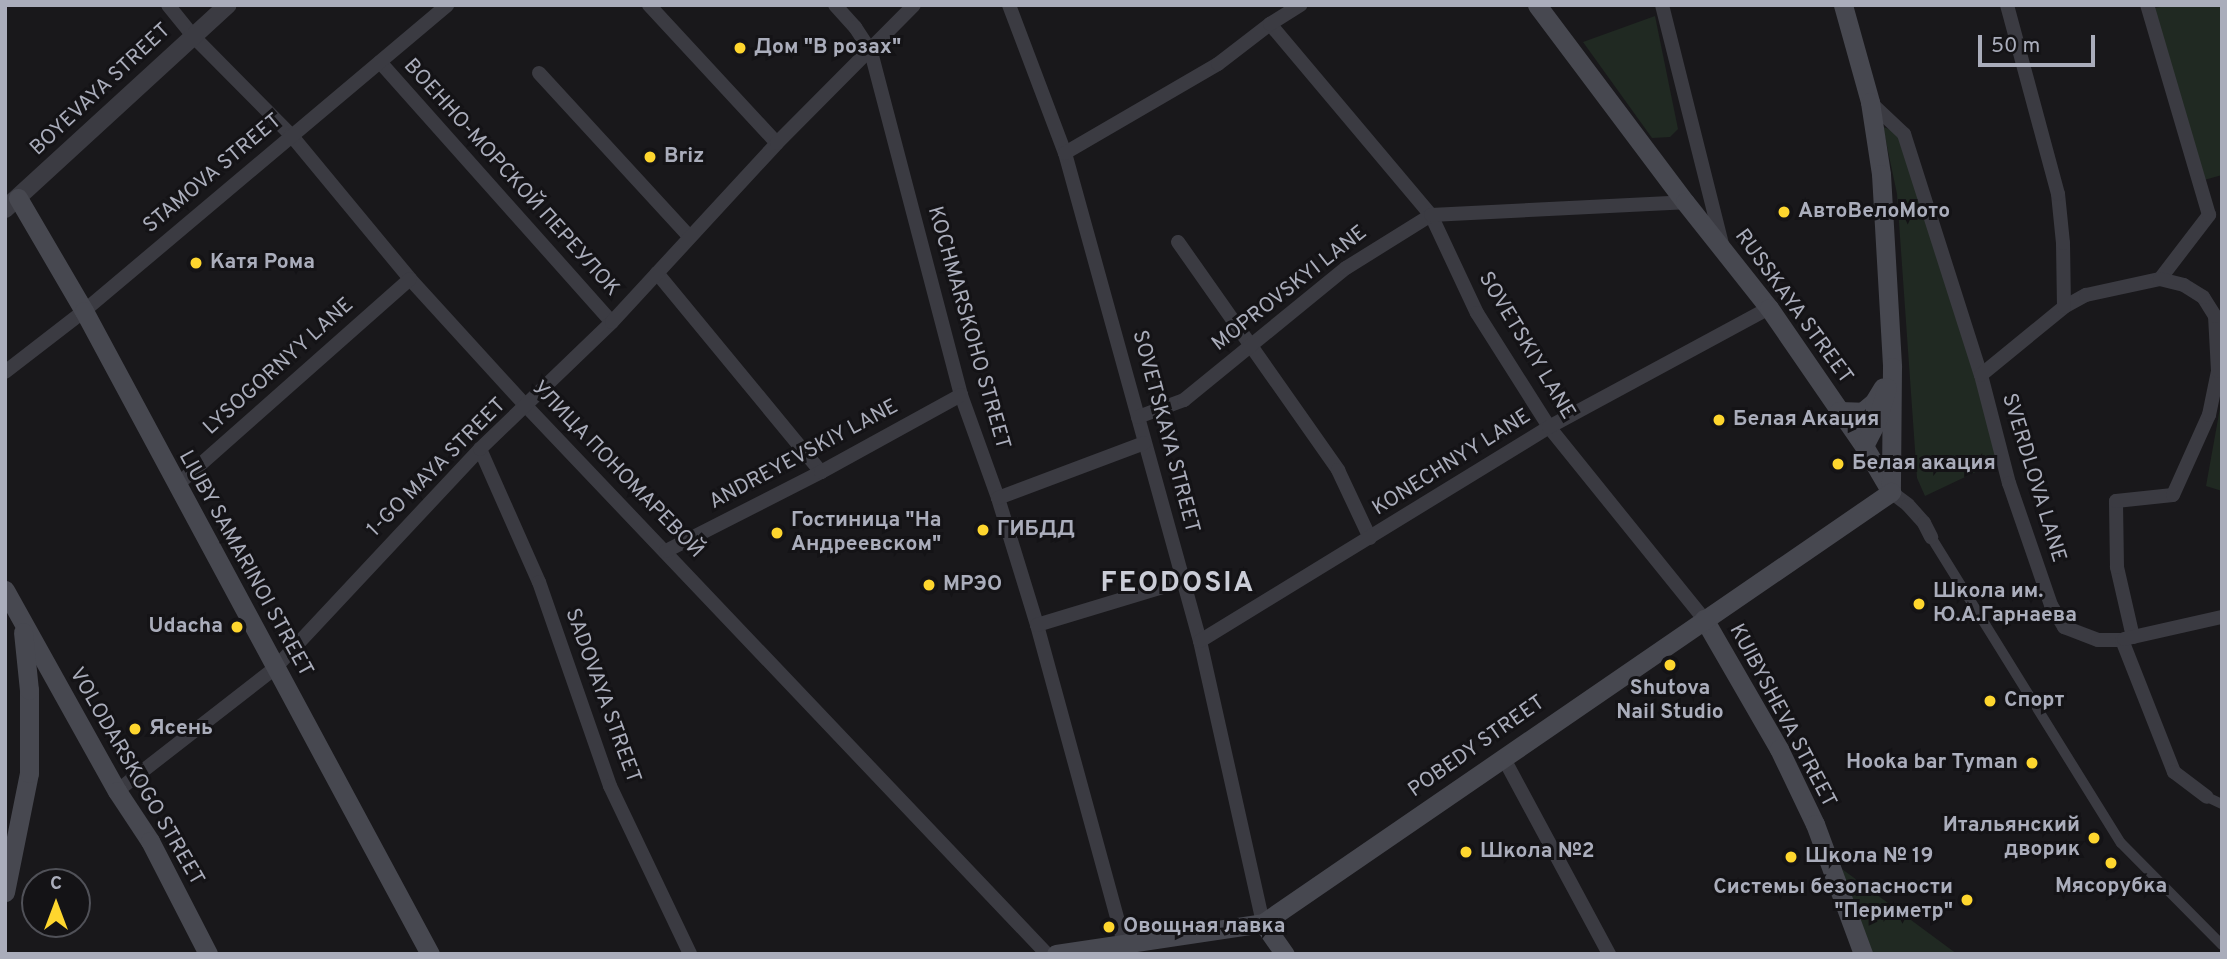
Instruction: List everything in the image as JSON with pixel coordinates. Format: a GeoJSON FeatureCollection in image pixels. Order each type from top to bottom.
{"type":"FeatureCollection","features":[{"type":"Feature","properties":{"kind":"main road","name":"RUSSKAYA STREET"},"geometry":{"type":"LineString","coordinates":[[1537,5],[1685,202],[1722,245],[1769,308],[1864,446],[1891,492]]}},
{"type":"Feature","properties":{"kind":"main road"},"geometry":{"type":"LineString","coordinates":[[1843,5],[1870,102],[1881,174],[1892,367],[1891,492]]}},
{"type":"Feature","properties":{"kind":"main road","name":"LIUBY SAMARINOI STREET"},"geometry":{"type":"LineString","coordinates":[[11,204],[84,311],[430,954]]}},
{"type":"Feature","properties":{"kind":"main road"},"geometry":{"type":"LineString","coordinates":[[1839,411],[1862,411],[1874,402],[1892,367]]}},
{"type":"Feature","properties":{"kind":"main road"},"geometry":{"type":"LineString","coordinates":[[1864,446],[1877,420],[1892,367]]}},
{"type":"Feature","properties":{"kind":"main road","name":"POBEDY STREET"},"geometry":{"type":"LineString","coordinates":[[1056,954],[1126,949],[1263,923],[1891,492]]}},
{"type":"Feature","properties":{"kind":"main road","name":"VOLODARSKOGO STREET"},"geometry":{"type":"LineString","coordinates":[[5,590],[117,791],[150,841],[208,954]]}},
{"type":"Feature","properties":{"kind":"main road","name":"KUIBYSHEVA STREET"},"geometry":{"type":"LineString","coordinates":[[1699,622],[1791,774],[1815,824],[1863,954]]}},
{"type":"Feature","properties":{"kind":"main road","name":"VOLODARSKOGO STREET"},"geometry":{"type":"LineString","coordinates":[[5,892],[29,772],[29,690],[22,624]]}},
{"type":"Feature","properties":{"kind":"main road","name":"SOVETSKAYA STREET"},"geometry":{"type":"LineString","coordinates":[[1263,923],[1285,954]]}},
{"type":"Feature","properties":{"kind":"street","name":"УЛИЦА ПОНОМАРЕВОЙ"},"geometry":{"type":"LineString","coordinates":[[168,5],[193,36],[291,135],[410,279],[527,407],[1047,954]]}},
{"type":"Feature","properties":{"kind":"street","name":"BOYEVAYA STREET"},"geometry":{"type":"LineString","coordinates":[[11,204],[228,5]]}},
{"type":"Feature","properties":{"kind":"street","name":"STAMOVA STREET"},"geometry":{"type":"LineString","coordinates":[[5,372],[84,311],[447,5]]}},
{"type":"Feature","properties":{"kind":"street"},"geometry":{"type":"LineString","coordinates":[[649,5],[777,143]]}},
{"type":"Feature","properties":{"kind":"street","name":"KOCHMARSKOHO STREET"},"geometry":{"type":"LineString","coordinates":[[835,5],[855,27],[871,52],[961,395],[998,498],[1037,625],[1126,949]]}},
{"type":"Feature","properties":{"kind":"street","name":"1-GO MAYA STREET"},"geometry":{"type":"LineString","coordinates":[[117,791],[276,667],[480,449],[527,407],[612,322],[777,143],[871,52],[914,5]]}},
{"type":"Feature","properties":{"kind":"street","name":"SOVETSKAYA STREET"},"geometry":{"type":"LineString","coordinates":[[1009,5],[1065,153],[1200,641],[1263,923]]}},
{"type":"Feature","properties":{"kind":"street"},"geometry":{"type":"LineString","coordinates":[[1065,153],[1218,64],[1300,5]]}},
{"type":"Feature","properties":{"kind":"street"},"geometry":{"type":"LineString","coordinates":[[1662,5],[1722,245]]}},
{"type":"Feature","properties":{"kind":"street"},"geometry":{"type":"LineString","coordinates":[[2007,5],[2058,194],[2063,243],[2064,307]]}},
{"type":"Feature","properties":{"kind":"street"},"geometry":{"type":"LineString","coordinates":[[2147,5],[2209,215]]}},
{"type":"Feature","properties":{"kind":"street","name":"SOVETSKIY LANE"},"geometry":{"type":"LineString","coordinates":[[1270,24],[1431,215],[1477,313],[1549,428],[1699,622]]}},
{"type":"Feature","properties":{"kind":"street","name":"ВОЕННО-МОРСКОЙ ПЕРЕУЛОК"},"geometry":{"type":"LineString","coordinates":[[380,62],[612,322]]}},
{"type":"Feature","properties":{"kind":"street"},"geometry":{"type":"LineString","coordinates":[[539,73],[689,236]]}},
{"type":"Feature","properties":{"kind":"street","name":"SVERDLOVA LANE"},"geometry":{"type":"LineString","coordinates":[[1870,102],[1904,134],[1981,375],[2009,483],[2050,605],[2064,628],[2098,639],[2128,638],[2222,617]]}},
{"type":"Feature","properties":{"kind":"street","name":"MOPROVSKYI LANE"},"geometry":{"type":"LineString","coordinates":[[1138,417],[1184,400],[1346,268],[1431,215],[1685,202]]}},
{"type":"Feature","properties":{"kind":"street"},"geometry":{"type":"LineString","coordinates":[[2160,279],[2209,215],[2222,204]]}},
{"type":"Feature","properties":{"kind":"street"},"geometry":{"type":"LineString","coordinates":[[1178,242],[1249,346],[1290,397],[1338,470],[1370,538]]}},
{"type":"Feature","properties":{"kind":"street"},"geometry":{"type":"LineString","coordinates":[[657,272],[821,472]]}},
{"type":"Feature","properties":{"kind":"street","name":"LYSOGORNYY LANE"},"geometry":{"type":"LineString","coordinates":[[176,486],[410,279]]}},
{"type":"Feature","properties":{"kind":"street"},"geometry":{"type":"LineString","coordinates":[[1981,375],[2064,307],[2086,295],[2160,279],[2184,285],[2207,303],[2215,316],[2218,371],[2209,415],[2173,495],[2116,501],[2117,567],[2128,638],[2174,772],[2207,797],[2222,804]]}},
{"type":"Feature","properties":{"kind":"street","name":"KONECHNYY LANE"},"geometry":{"type":"LineString","coordinates":[[1200,641],[1549,428],[1769,308]]}},
{"type":"Feature","properties":{"kind":"street","name":"ANDREYEVSKIY LANE"},"geometry":{"type":"LineString","coordinates":[[666,551],[821,472],[961,395]]}},
{"type":"Feature","properties":{"kind":"street"},"geometry":{"type":"LineString","coordinates":[[998,498],[1144,443]]}},
{"type":"Feature","properties":{"kind":"street","name":"SADOVAYA STREET"},"geometry":{"type":"LineString","coordinates":[[480,449],[539,582],[610,786],[690,954]]}},
{"type":"Feature","properties":{"kind":"street","name":"RUSSKAYA STREET"},"geometry":{"type":"LineString","coordinates":[[1891,492],[1908,505],[1924,523],[2121,843],[2222,945]]}},
{"type":"Feature","properties":{"kind":"street"},"geometry":{"type":"LineString","coordinates":[[1037,625],[1183,581]]}},
{"type":"Feature","properties":{"kind":"street"},"geometry":{"type":"LineString","coordinates":[[1503,757],[1609,954]]}},
{"type":"Feature","properties":{"kind":"shaded area"},"geometry":{"type":"Polygon","coordinates":[[[2173,5],[2222,5],[2222,175],[2204,180],[2154,8],[2173,5]]]}},
{"type":"Feature","properties":{"kind":"shaded area"},"geometry":{"type":"Polygon","coordinates":[[[1655,16],[1678,129],[1670,137],[1652,138],[1583,42],[1655,16]]]}},
{"type":"Feature","properties":{"kind":"shaded area"},"geometry":{"type":"Polygon","coordinates":[[[1883,127],[1898,132],[2001,460],[1925,496],[1917,478],[1897,194],[1883,127]]]}},
{"type":"Feature","properties":{"kind":"shaded area"},"geometry":{"type":"Polygon","coordinates":[[[2222,397],[2222,491],[2206,486],[2222,397]]]}},
{"type":"Feature","properties":{"kind":"shaded area"},"geometry":{"type":"Polygon","coordinates":[[[1842,869],[1957,954],[1871,954],[1842,869]]]}},
{"type":"Feature","properties":{"kind":"place","name":"Дом \"В розах\""},"geometry":{"type":"Point","coordinates":[740,48]}},
{"type":"Feature","properties":{"kind":"place","name":"Briz"},"geometry":{"type":"Point","coordinates":[650,157]}},
{"type":"Feature","properties":{"kind":"place","name":"АвтоВелоМото"},"geometry":{"type":"Point","coordinates":[1784,212]}},
{"type":"Feature","properties":{"kind":"place","name":"Катя Рома"},"geometry":{"type":"Point","coordinates":[196,263]}},
{"type":"Feature","properties":{"kind":"place","name":"Белая Акация"},"geometry":{"type":"Point","coordinates":[1719,420]}},
{"type":"Feature","properties":{"kind":"place","name":"Белая акация"},"geometry":{"type":"Point","coordinates":[1838,464]}},
{"type":"Feature","properties":{"kind":"place","name":"ГИБДД"},"geometry":{"type":"Point","coordinates":[983,530]}},
{"type":"Feature","properties":{"kind":"place","name":"Гостиница \"На Андреевском\""},"geometry":{"type":"Point","coordinates":[777,533]}},
{"type":"Feature","properties":{"kind":"place","name":"МРЭО"},"geometry":{"type":"Point","coordinates":[929,585]}},
{"type":"Feature","properties":{"kind":"place","name":"Школа им. Ю.А.Гарнаева"},"geometry":{"type":"Point","coordinates":[1919,604]}},
{"type":"Feature","properties":{"kind":"place","name":"Udacha"},"geometry":{"type":"Point","coordinates":[237,627]}},
{"type":"Feature","properties":{"kind":"place","name":"Shutova Nail Studio"},"geometry":{"type":"Point","coordinates":[1670,665]}},
{"type":"Feature","properties":{"kind":"place","name":"Спорт"},"geometry":{"type":"Point","coordinates":[1990,701]}},
{"type":"Feature","properties":{"kind":"place","name":"Ясень"},"geometry":{"type":"Point","coordinates":[135,729]}},
{"type":"Feature","properties":{"kind":"place","name":"Hooka bar Tyman"},"geometry":{"type":"Point","coordinates":[2032,763]}},
{"type":"Feature","properties":{"kind":"place","name":"Итальянский дворик"},"geometry":{"type":"Point","coordinates":[2094,838]}},
{"type":"Feature","properties":{"kind":"place","name":"Школа №2"},"geometry":{"type":"Point","coordinates":[1466,852]}},
{"type":"Feature","properties":{"kind":"place","name":"Школа № 19"},"geometry":{"type":"Point","coordinates":[1791,857]}},
{"type":"Feature","properties":{"kind":"place","name":"Мясорубка"},"geometry":{"type":"Point","coordinates":[2111,863]}},
{"type":"Feature","properties":{"kind":"place","name":"Системы безопасности \"Периметр\""},"geometry":{"type":"Point","coordinates":[1967,900]}},
{"type":"Feature","properties":{"kind":"place","name":"Овощная лавка"},"geometry":{"type":"Point","coordinates":[1109,927]}},
{"type":"Feature","properties":{"kind":"district","name":"FEODOSIA"},"geometry":{"type":"Point","coordinates":[1178,584]}}]}
